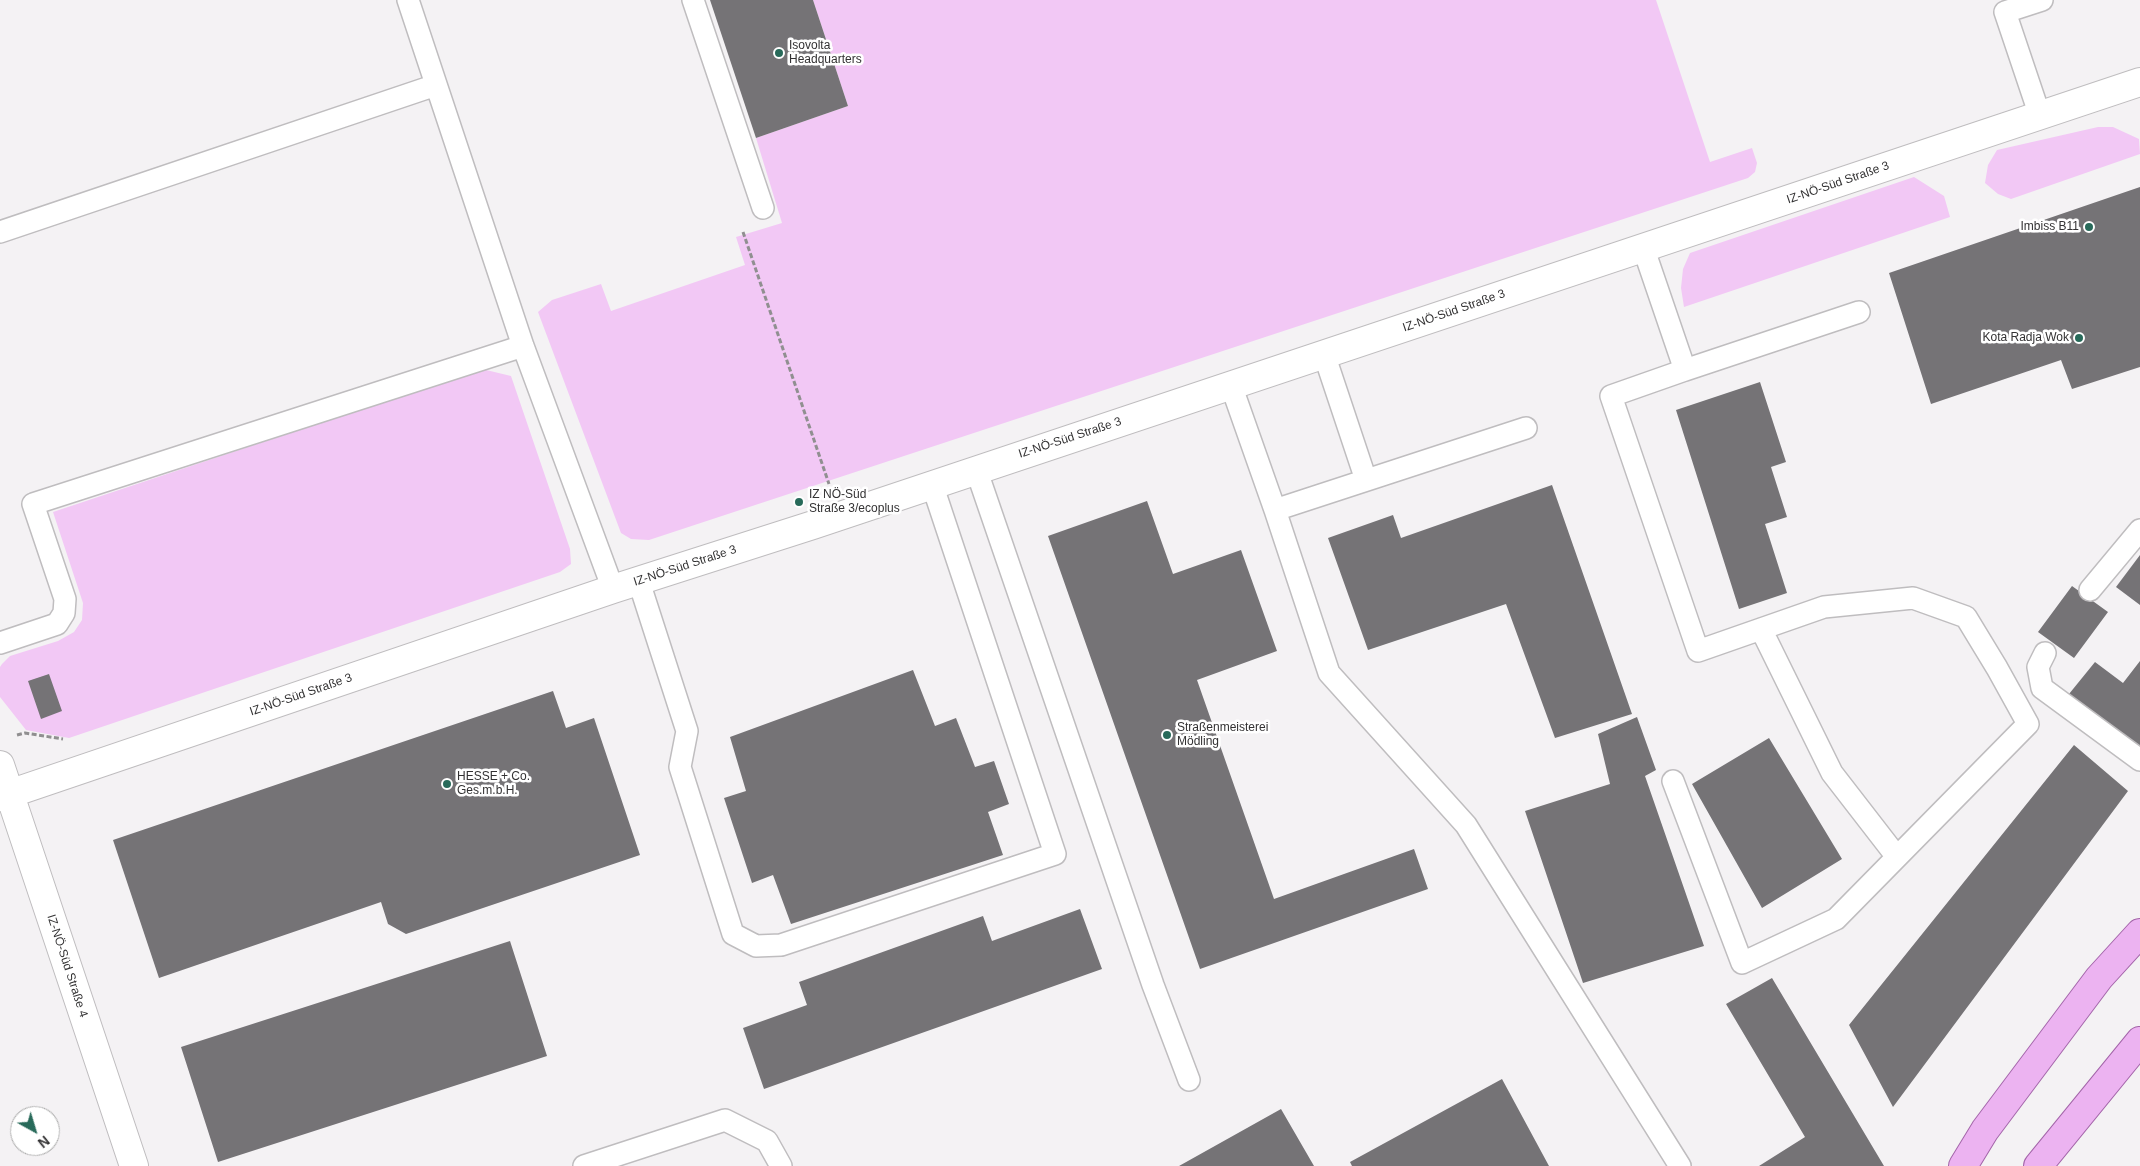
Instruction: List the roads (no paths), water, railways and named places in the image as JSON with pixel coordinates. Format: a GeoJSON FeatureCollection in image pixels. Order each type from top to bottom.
{"type":"FeatureCollection","features":[{"type":"Feature","properties":{"kind":"main road"},"geometry":{"type":"LineString","coordinates":[[1963,1166],[1985,1130],[2099,978],[2140,933]]}},
{"type":"Feature","properties":{"kind":"main road"},"geometry":{"type":"LineString","coordinates":[[2038,1166],[2140,1042]]}},
{"type":"Feature","properties":{"kind":"street","name":"IZ-NÖ-Süd Straße 3"},"geometry":{"type":"LineString","coordinates":[[5,795],[613,589],[639,582],[2140,82]]}},
{"type":"Feature","properties":{"kind":"street","name":"IZ-NÖ-Süd Straße 4"},"geometry":{"type":"LineString","coordinates":[[0,765],[5,795],[134,1166]]}},
{"type":"Feature","properties":{"kind":"lane"},"geometry":{"type":"LineString","coordinates":[[408,0],[523,346],[613,589]]}},
{"type":"Feature","properties":{"kind":"lane"},"geometry":{"type":"LineString","coordinates":[[693,0],[763,208]]}},
{"type":"Feature","properties":{"kind":"lane"},"geometry":{"type":"LineString","coordinates":[[2040,116],[2005,12],[2042,0]]}},
{"type":"Feature","properties":{"kind":"lane"},"geometry":{"type":"LineString","coordinates":[[0,232],[436,85]]}},
{"type":"Feature","properties":{"kind":"lane"},"geometry":{"type":"LineString","coordinates":[[1643,247],[1685,370]]}},
{"type":"Feature","properties":{"kind":"lane"},"geometry":{"type":"LineString","coordinates":[[1673,781],[1742,963],[1836,919],[2028,724],[1998,668],[1966,617],[1913,598],[1824,607],[1698,651],[1610,396],[1860,312]]}},
{"type":"Feature","properties":{"kind":"lane"},"geometry":{"type":"LineString","coordinates":[[0,643],[57,624],[64,613],[65,599],[33,504],[523,346]]}},
{"type":"Feature","properties":{"kind":"lane"},"geometry":{"type":"LineString","coordinates":[[1324,354],[1366,480]]}},
{"type":"Feature","properties":{"kind":"lane"},"geometry":{"type":"LineString","coordinates":[[1232,385],[1329,673],[1466,825],[1680,1166]]}},
{"type":"Feature","properties":{"kind":"lane"},"geometry":{"type":"LineString","coordinates":[[1275,510],[1526,428]]}},
{"type":"Feature","properties":{"kind":"lane"},"geometry":{"type":"LineString","coordinates":[[976,470],[1153,985],[1189,1080]]}},
{"type":"Feature","properties":{"kind":"lane"},"geometry":{"type":"LineString","coordinates":[[639,582],[687,730],[680,767],[733,934],[756,946],[781,945],[1055,854],[932,484]]}},
{"type":"Feature","properties":{"kind":"lane"},"geometry":{"type":"LineString","coordinates":[[2090,590],[2140,530]]}},
{"type":"Feature","properties":{"kind":"lane"},"geometry":{"type":"LineString","coordinates":[[1761,629],[1832,773],[1897,857]]}},
{"type":"Feature","properties":{"kind":"lane"},"geometry":{"type":"LineString","coordinates":[[2046,653],[2038,667],[2042,688],[2140,760]]}},
{"type":"Feature","properties":{"kind":"lane"},"geometry":{"type":"LineString","coordinates":[[584,1166],[725,1120],[767,1140],[781,1166]]}},
{"type":"Feature","properties":{"kind":"place","name":"Isovolta Headquarters"},"geometry":{"type":"Point","coordinates":[779,53]}},
{"type":"Feature","properties":{"kind":"place","name":"Imbiss B11"},"geometry":{"type":"Point","coordinates":[2089,227]}},
{"type":"Feature","properties":{"kind":"place","name":"Kota Radja Wok"},"geometry":{"type":"Point","coordinates":[2079,338]}},
{"type":"Feature","properties":{"kind":"place","name":"IZ NÖ-Süd Straße 3/ecoplus"},"geometry":{"type":"Point","coordinates":[799,502]}},
{"type":"Feature","properties":{"kind":"place","name":"Straßenmeisterei Mödling"},"geometry":{"type":"Point","coordinates":[1167,735]}},
{"type":"Feature","properties":{"kind":"place","name":"HESSE + Co. Ges.m.b.H."},"geometry":{"type":"Point","coordinates":[447,784]}}]}
